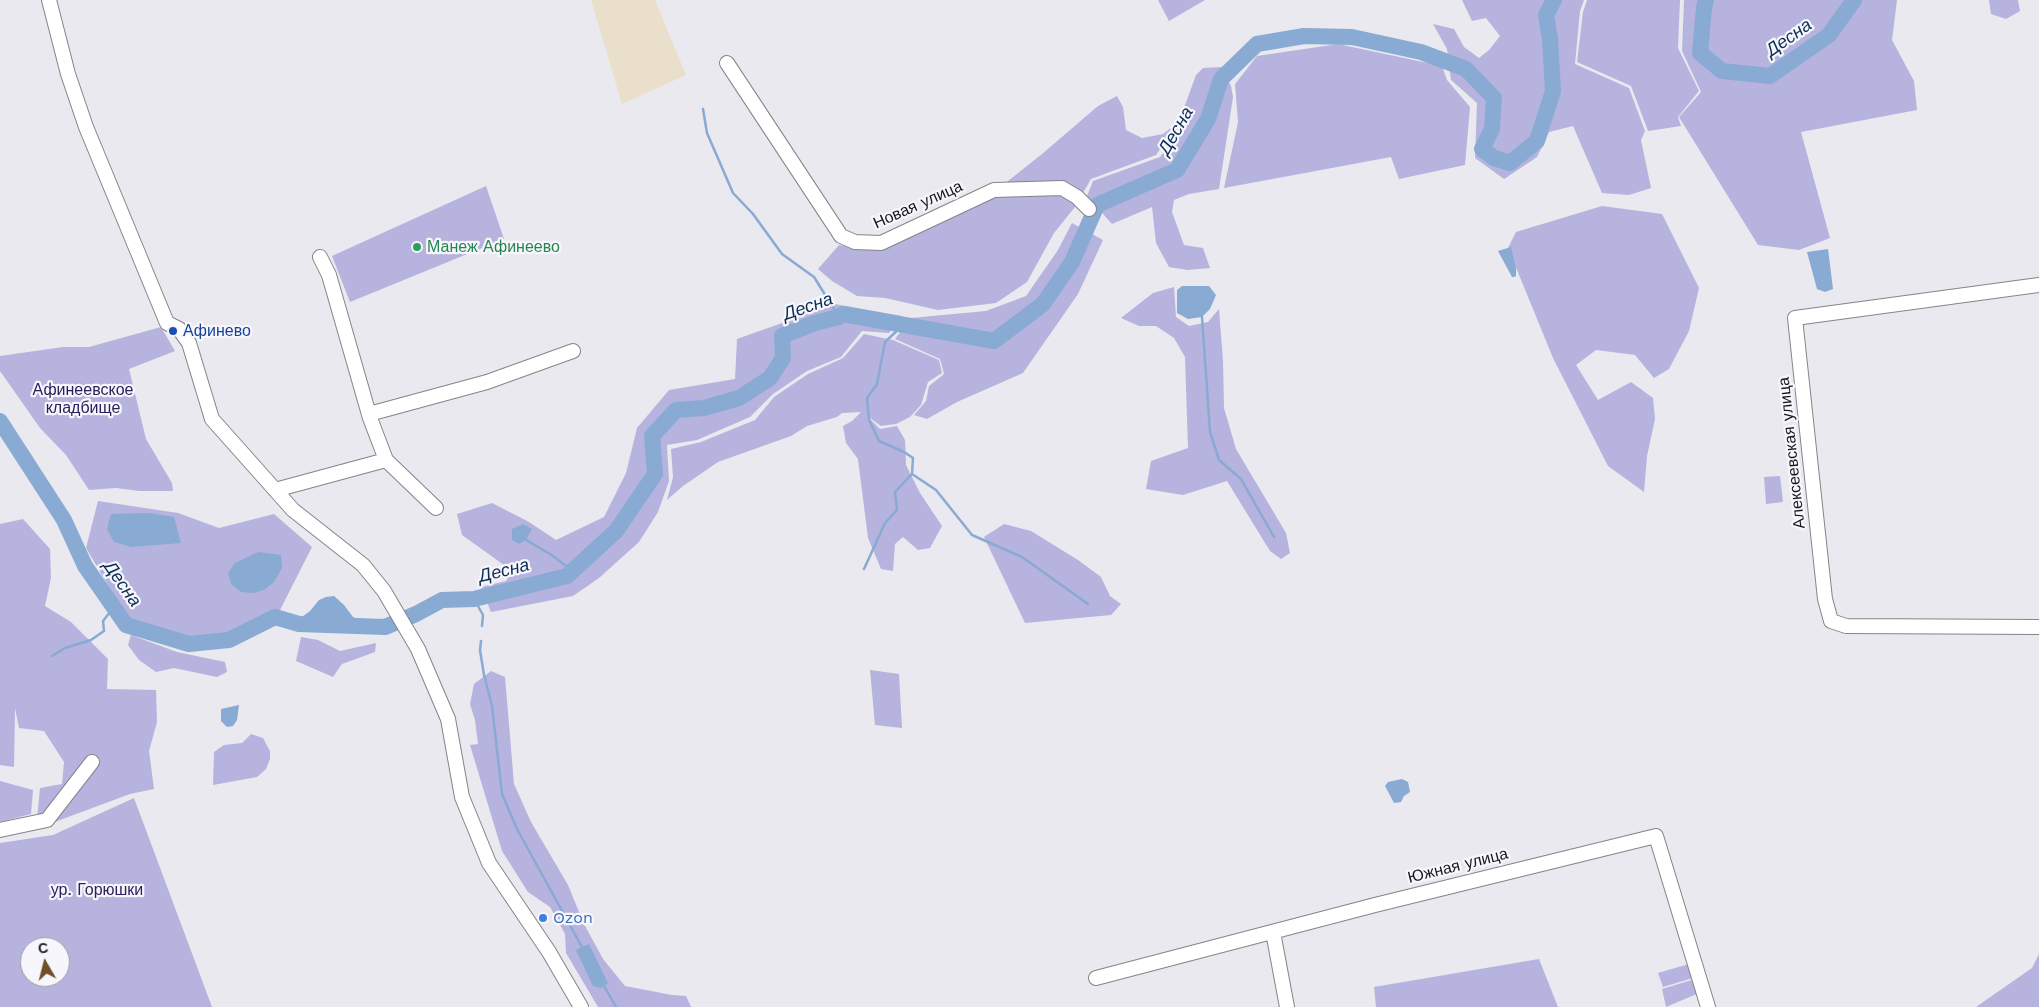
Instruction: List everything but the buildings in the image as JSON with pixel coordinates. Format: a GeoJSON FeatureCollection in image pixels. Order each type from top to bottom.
{"type":"FeatureCollection","features":[{"type":"Feature","properties":{"kind":"street"},"geometry":{"type":"LineString","coordinates":[[49,0],[68,74],[86,127],[167,322],[179,329],[189,343],[212,419],[293,510],[363,565],[384,591],[418,649],[448,719],[462,797],[489,862],[549,952],[581,1007]]}},
{"type":"Feature","properties":{"kind":"street","name":"Новая улица"},"geometry":{"type":"LineString","coordinates":[[727,63],[841,236],[855,242],[881,243],[994,190],[1062,188],[1077,197],[1089,209]]}},
{"type":"Feature","properties":{"kind":"street"},"geometry":{"type":"LineString","coordinates":[[320,257],[329,275],[369,414],[386,460],[436,508]]}},
{"type":"Feature","properties":{"kind":"street","name":"Алексеевская улица"},"geometry":{"type":"LineString","coordinates":[[2039,285],[1795,318],[1825,600],[1831,621],[1846,626],[2039,627]]}},
{"type":"Feature","properties":{"kind":"street"},"geometry":{"type":"LineString","coordinates":[[369,414],[487,382],[574,350]]}},
{"type":"Feature","properties":{"kind":"street"},"geometry":{"type":"LineString","coordinates":[[275,490],[386,460]]}},
{"type":"Feature","properties":{"kind":"street"},"geometry":{"type":"LineString","coordinates":[[0,830],[46,820],[92,762]]}},
{"type":"Feature","properties":{"kind":"street","name":"Южная улица"},"geometry":{"type":"LineString","coordinates":[[1096,978],[1375,905],[1656,836],[1708,1007]]}},
{"type":"Feature","properties":{"kind":"street"},"geometry":{"type":"LineString","coordinates":[[1273,932],[1287,1007]]}},
{"type":"Feature","properties":{"kind":"shaded area"},"geometry":{"type":"Polygon","coordinates":[[[591,0],[655,0],[686,75],[622,104],[591,0]]]}},
{"type":"Feature","properties":{"kind":"shaded area"},"geometry":{"type":"Polygon","coordinates":[[[1511,247],[1516,268],[1516,276],[1514,277],[1512,277],[1498,251],[1511,247]]]}},
{"type":"Feature","properties":{"kind":"shaded area"},"geometry":{"type":"Polygon","coordinates":[[[1828,249],[1833,289],[1825,292],[1817,289],[1807,252],[1828,249]]]}},
{"type":"Feature","properties":{"kind":"shaded area"},"geometry":{"type":"Polygon","coordinates":[[[1182,286],[1209,286],[1216,295],[1210,309],[1202,317],[1188,319],[1177,313],[1177,290],[1182,286]]]}},
{"type":"Feature","properties":{"kind":"shaded area"},"geometry":{"type":"Polygon","coordinates":[[[149,513],[174,517],[181,543],[131,547],[114,542],[107,529],[111,514],[149,513]]]}},
{"type":"Feature","properties":{"kind":"shaded area"},"geometry":{"type":"Polygon","coordinates":[[[523,524],[532,529],[526,540],[519,544],[512,540],[512,529],[523,524]]]}},
{"type":"Feature","properties":{"kind":"shaded area"},"geometry":{"type":"Polygon","coordinates":[[[258,552],[281,555],[282,568],[274,582],[264,590],[253,593],[241,592],[231,584],[228,573],[235,563],[258,552]]]}},
{"type":"Feature","properties":{"kind":"shaded area"},"geometry":{"type":"Polygon","coordinates":[[[334,596],[353,617],[377,627],[295,622],[310,611],[319,600],[334,596]]]}},
{"type":"Feature","properties":{"kind":"shaded area"},"geometry":{"type":"Polygon","coordinates":[[[239,705],[237,720],[233,726],[227,727],[221,721],[221,709],[239,705]]]}},
{"type":"Feature","properties":{"kind":"shaded area"},"geometry":{"type":"Polygon","coordinates":[[[1402,779],[1408,782],[1410,792],[1404,796],[1401,802],[1394,803],[1385,786],[1388,782],[1402,779]]]}},
{"type":"Feature","properties":{"kind":"shaded area"},"geometry":{"type":"Polygon","coordinates":[[[589,944],[608,983],[601,988],[593,986],[576,950],[589,944]]]}},
{"type":"Feature","properties":{"kind":"green space"},"geometry":{"type":"Polygon","coordinates":[[[1158,0],[1205,0],[1169,21],[1158,0]]]}},
{"type":"Feature","properties":{"kind":"green space"},"geometry":{"type":"Polygon","coordinates":[[[1462,0],[1584,0],[1580,11],[1575,64],[1629,88],[1645,131],[1641,140],[1651,188],[1629,195],[1602,193],[1573,126],[1549,132],[1537,157],[1504,179],[1475,158],[1477,103],[1451,80],[1447,49],[1433,24],[1454,29],[1464,47],[1479,58],[1489,50],[1500,36],[1486,18],[1472,21],[1462,0]]]}},
{"type":"Feature","properties":{"kind":"green space"},"geometry":{"type":"Polygon","coordinates":[[[1587,0],[1680,0],[1678,48],[1699,91],[1678,117],[1681,126],[1648,131],[1631,86],[1577,62],[1583,12],[1587,0]]]}},
{"type":"Feature","properties":{"kind":"green space"},"geometry":{"type":"Polygon","coordinates":[[[1684,0],[1897,0],[1892,40],[1914,81],[1917,110],[1801,132],[1830,238],[1799,250],[1758,245],[1679,117],[1701,92],[1682,51],[1684,0]]]}},
{"type":"Feature","properties":{"kind":"green space"},"geometry":{"type":"Polygon","coordinates":[[[1989,0],[2018,0],[2020,11],[2006,19],[1991,14],[1989,0]]]}},
{"type":"Feature","properties":{"kind":"green space"},"geometry":{"type":"Polygon","coordinates":[[[1338,44],[1442,66],[1447,80],[1470,107],[1465,165],[1399,179],[1391,157],[1224,188],[1238,122],[1235,84],[1257,56],[1338,44]]]}},
{"type":"Feature","properties":{"kind":"green space"},"geometry":{"type":"Polygon","coordinates":[[[1222,67],[1231,86],[1233,97],[1219,189],[1189,194],[1174,200],[1172,212],[1184,245],[1203,248],[1210,268],[1188,270],[1169,267],[1156,243],[1152,207],[1112,224],[1087,196],[1093,181],[1160,157],[1172,141],[1196,75],[1203,68],[1222,67]]]}},
{"type":"Feature","properties":{"kind":"green space"},"geometry":{"type":"Polygon","coordinates":[[[1117,96],[1123,107],[1126,130],[1142,138],[1163,134],[1172,127],[1167,139],[1156,155],[1091,179],[1075,207],[1054,233],[1027,282],[996,303],[938,310],[885,298],[857,296],[832,281],[818,269],[839,245],[858,249],[886,248],[955,217],[983,201],[1098,106],[1117,96]]]}},
{"type":"Feature","properties":{"kind":"green space","name":"Манеж Афинеево"},"geometry":{"type":"Polygon","coordinates":[[[486,186],[504,239],[350,302],[332,256],[486,186]]]}},
{"type":"Feature","properties":{"kind":"green space"},"geometry":{"type":"Polygon","coordinates":[[[1602,206],[1662,214],[1699,288],[1689,331],[1669,369],[1654,378],[1635,355],[1596,350],[1576,365],[1598,400],[1631,382],[1653,398],[1655,419],[1647,456],[1644,492],[1608,466],[1553,358],[1508,248],[1516,232],[1602,206]]]}},
{"type":"Feature","properties":{"kind":"green space"},"geometry":{"type":"Polygon","coordinates":[[[1072,223],[1103,240],[1078,294],[1023,373],[957,402],[927,419],[914,415],[926,401],[929,386],[944,374],[940,359],[895,339],[911,318],[986,311],[1026,296],[1058,250],[1072,223]]]}},
{"type":"Feature","properties":{"kind":"green space"},"geometry":{"type":"Polygon","coordinates":[[[1174,287],[1176,317],[1189,326],[1208,322],[1219,309],[1224,408],[1236,449],[1286,533],[1290,553],[1281,559],[1270,551],[1227,481],[1183,495],[1146,489],[1151,461],[1188,448],[1185,357],[1174,338],[1156,326],[1139,326],[1121,318],[1153,293],[1174,287]]]}},
{"type":"Feature","properties":{"kind":"green space"},"geometry":{"type":"Polygon","coordinates":[[[818,301],[902,316],[889,333],[862,331],[841,357],[807,371],[773,394],[750,417],[697,440],[667,445],[669,481],[658,512],[639,542],[599,578],[573,596],[491,612],[481,587],[506,581],[511,570],[462,535],[457,514],[492,503],[529,522],[556,540],[604,517],[626,473],[637,428],[669,390],[735,379],[737,339],[819,310],[818,301]]]}},
{"type":"Feature","properties":{"kind":"green space","name":"Афинеевское кладбище"},"geometry":{"type":"Polygon","coordinates":[[[161,327],[175,351],[129,369],[146,439],[172,483],[173,491],[139,491],[116,488],[89,490],[66,455],[40,428],[0,371],[0,356],[63,347],[89,347],[161,327]]]}},
{"type":"Feature","properties":{"kind":"green space"},"geometry":{"type":"Polygon","coordinates":[[[864,334],[893,340],[939,360],[942,373],[928,382],[921,405],[910,417],[896,424],[881,426],[867,416],[880,429],[897,426],[905,440],[906,465],[920,493],[942,526],[930,548],[918,550],[903,537],[895,544],[893,571],[881,569],[868,538],[858,459],[846,443],[843,426],[852,421],[861,412],[842,413],[837,417],[807,426],[791,436],[718,462],[683,486],[667,500],[673,477],[671,449],[701,442],[755,420],[774,397],[808,374],[843,358],[864,334]]]}},
{"type":"Feature","properties":{"kind":"green space"},"geometry":{"type":"Polygon","coordinates":[[[1780,476],[1783,502],[1766,504],[1764,477],[1780,476]]]}},
{"type":"Feature","properties":{"kind":"green space"},"geometry":{"type":"Polygon","coordinates":[[[98,501],[178,513],[219,528],[274,514],[312,547],[280,610],[226,636],[188,639],[129,621],[86,548],[98,501]]]}},
{"type":"Feature","properties":{"kind":"green space"},"geometry":{"type":"Polygon","coordinates":[[[23,519],[50,549],[51,578],[45,606],[71,622],[108,659],[107,689],[156,690],[157,722],[149,751],[154,789],[130,794],[36,829],[40,788],[62,784],[64,762],[44,731],[19,728],[15,708],[14,767],[0,765],[0,524],[23,519]]]}},
{"type":"Feature","properties":{"kind":"green space"},"geometry":{"type":"Polygon","coordinates":[[[1004,524],[1031,531],[1078,560],[1101,577],[1110,596],[1121,604],[1111,615],[1025,623],[984,537],[1004,524]]]}},
{"type":"Feature","properties":{"kind":"green space"},"geometry":{"type":"Polygon","coordinates":[[[131,635],[177,652],[225,662],[227,672],[217,677],[174,668],[156,672],[139,660],[128,645],[131,635]]]}},
{"type":"Feature","properties":{"kind":"green space"},"geometry":{"type":"Polygon","coordinates":[[[301,637],[318,640],[340,651],[376,643],[375,652],[342,664],[333,677],[296,661],[301,637]]]}},
{"type":"Feature","properties":{"kind":"green space"},"geometry":{"type":"Polygon","coordinates":[[[870,670],[899,674],[902,728],[875,725],[870,670]]]}},
{"type":"Feature","properties":{"kind":"green space"},"geometry":{"type":"Polygon","coordinates":[[[491,671],[505,677],[514,784],[531,822],[568,885],[584,924],[603,959],[625,986],[686,996],[691,1007],[598,1007],[566,953],[565,934],[550,907],[528,892],[502,851],[470,745],[478,744],[475,720],[470,704],[474,684],[491,671]]]}},
{"type":"Feature","properties":{"kind":"green space"},"geometry":{"type":"Polygon","coordinates":[[[251,734],[263,738],[270,751],[270,759],[266,769],[257,777],[213,785],[214,752],[224,745],[242,743],[251,734]]]}},
{"type":"Feature","properties":{"kind":"green space"},"geometry":{"type":"Polygon","coordinates":[[[0,781],[33,790],[31,814],[0,822],[0,781]]]}},
{"type":"Feature","properties":{"kind":"green space","name":"ур. Горюшки"},"geometry":{"type":"Polygon","coordinates":[[[134,798],[212,1007],[0,1007],[0,843],[53,835],[134,798]]]}},
{"type":"Feature","properties":{"kind":"green space"},"geometry":{"type":"Polygon","coordinates":[[[2039,954],[2039,1007],[1976,1007],[2032,968],[2039,954]]]}},
{"type":"Feature","properties":{"kind":"green space"},"geometry":{"type":"Polygon","coordinates":[[[1539,959],[1558,1007],[1376,1007],[1374,987],[1539,959]]]}},
{"type":"Feature","properties":{"kind":"green space"},"geometry":{"type":"Polygon","coordinates":[[[1689,964],[1693,978],[1663,987],[1658,973],[1689,964]]]}},
{"type":"Feature","properties":{"kind":"green space"},"geometry":{"type":"Polygon","coordinates":[[[1695,979],[1699,993],[1666,1007],[1662,989],[1695,979]]]}},
{"type":"Feature","properties":{"kind":"waterway","name":"Десна"},"geometry":{"type":"LineString","coordinates":[[0,421],[64,520],[85,566],[126,625],[189,644],[229,640],[275,617],[299,624],[385,627],[416,614],[442,600],[474,599],[567,576],[616,531],[655,474],[652,436],[676,410],[704,408],[739,398],[770,378],[783,358],[782,336],[843,314],[994,341],[1043,304],[1072,262],[1097,205],[1177,170],[1208,119],[1221,79],[1257,44],[1304,36],[1352,37],[1421,52],[1466,69],[1494,98],[1492,129],[1482,149],[1494,158],[1510,163],[1537,141],[1553,91],[1550,39],[1546,15],[1554,0]]}},
{"type":"Feature","properties":{"kind":"waterway","name":"Десна"},"geometry":{"type":"LineString","coordinates":[[1706,0],[1700,53],[1722,71],[1770,76],[1829,35],[1854,0]]}},
{"type":"Feature","properties":{"kind":"waterway"},"geometry":{"type":"LineString","coordinates":[[703,109],[707,133],[733,193],[753,214],[782,254],[814,277],[839,317]]}},
{"type":"Feature","properties":{"kind":"waterway"},"geometry":{"type":"LineString","coordinates":[[1202,317],[1210,432],[1219,460],[1241,479],[1274,537]]}},
{"type":"Feature","properties":{"kind":"waterway"},"geometry":{"type":"LineString","coordinates":[[864,569],[885,523],[897,510],[895,492],[912,474],[913,458],[879,441],[869,420],[867,398],[877,384],[885,342],[903,325]]}},
{"type":"Feature","properties":{"kind":"waterway"},"geometry":{"type":"LineString","coordinates":[[912,474],[936,490],[972,535],[1022,557],[1088,604]]}},
{"type":"Feature","properties":{"kind":"waterway"},"geometry":{"type":"LineString","coordinates":[[526,540],[550,554],[573,571]]}},
{"type":"Feature","properties":{"kind":"waterway"},"geometry":{"type":"LineString","coordinates":[[474,599],[483,615],[482,626]]}},
{"type":"Feature","properties":{"kind":"waterway"},"geometry":{"type":"LineString","coordinates":[[52,656],[65,648],[91,640],[104,631],[103,621],[114,607]]}},
{"type":"Feature","properties":{"kind":"waterway"},"geometry":{"type":"LineString","coordinates":[[481,641],[480,650],[492,706],[502,794],[517,829],[583,949]]}},
{"type":"Feature","properties":{"kind":"waterway"},"geometry":{"type":"LineString","coordinates":[[603,984],[616,1007]]}},
{"type":"Feature","properties":{"kind":"place","name":"Манеж Афинеево"},"geometry":{"type":"Point","coordinates":[417,247]}},
{"type":"Feature","properties":{"kind":"place","name":"Афинево"},"geometry":{"type":"Point","coordinates":[173,331]}},
{"type":"Feature","properties":{"kind":"place","name":"Ozon"},"geometry":{"type":"Point","coordinates":[543,918]}}]}
